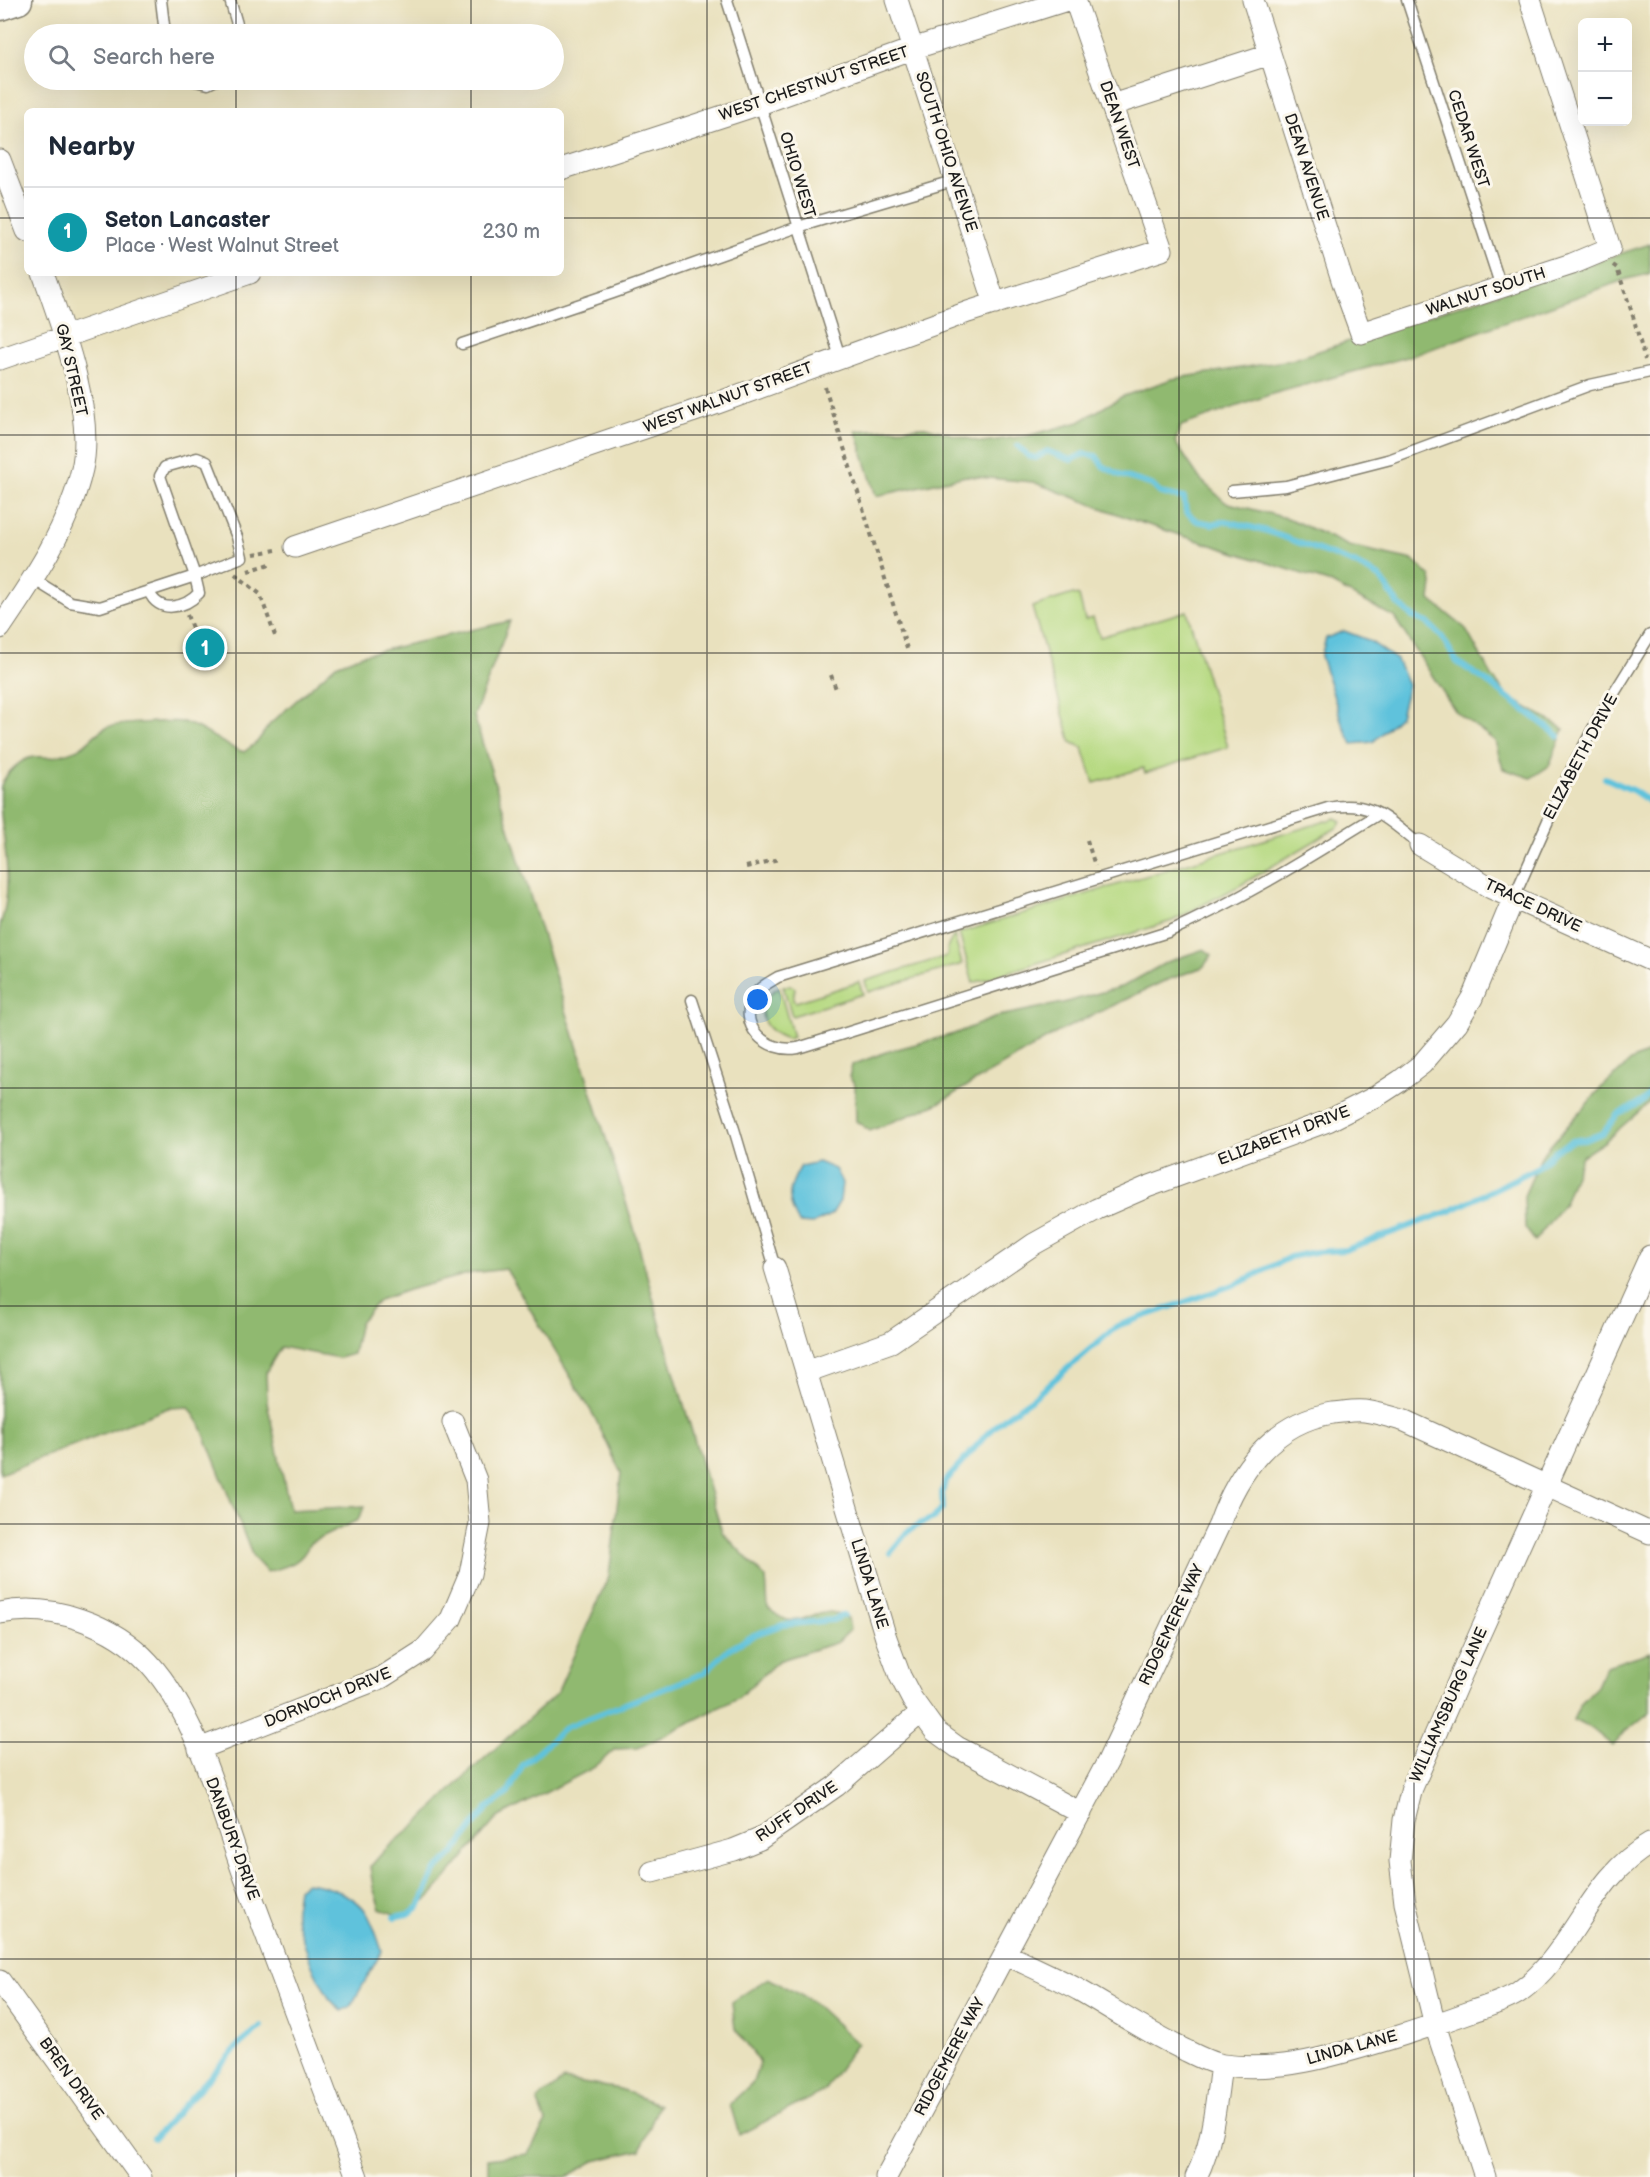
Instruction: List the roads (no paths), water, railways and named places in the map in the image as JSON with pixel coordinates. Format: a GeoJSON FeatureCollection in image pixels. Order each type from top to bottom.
{"type":"FeatureCollection","features":[{"type":"Feature","properties":{"kind":"main road"},"geometry":{"type":"LineString","coordinates":[[0,6],[18,0]]}},
{"type":"Feature","properties":{"kind":"street","name":"SOUTH OHIO AVENUE"},"geometry":{"type":"LineString","coordinates":[[897,0],[995,304]]}},
{"type":"Feature","properties":{"kind":"street","name":"WEST CHESTNUT STREET"},"geometry":{"type":"LineString","coordinates":[[564,169],[760,104],[912,49],[1067,0]]}},
{"type":"Feature","properties":{"kind":"street","name":"DEAN WEST"},"geometry":{"type":"LineString","coordinates":[[1075,0],[1162,250]]}},
{"type":"Feature","properties":{"kind":"street","name":"DEAN AVENUE"},"geometry":{"type":"LineString","coordinates":[[1253,0],[1337,265],[1361,333]]}},
{"type":"Feature","properties":{"kind":"street","name":"WALNUT SOUTH"},"geometry":{"type":"LineString","coordinates":[[1361,333],[1572,264],[1606,249],[1530,0]]}},
{"type":"Feature","properties":{"kind":"street"},"geometry":{"type":"LineString","coordinates":[[1112,105],[1270,54]]}},
{"type":"Feature","properties":{"kind":"street"},"geometry":{"type":"LineString","coordinates":[[0,160],[24,223]]}},
{"type":"Feature","properties":{"kind":"street","name":"WEST WALNUT STREET"},"geometry":{"type":"LineString","coordinates":[[295,547],[564,456],[840,357],[1162,250]]}},
{"type":"Feature","properties":{"kind":"street","name":"GAY STREET"},"geometry":{"type":"LineString","coordinates":[[0,628],[33,579],[60,527],[83,467],[83,412],[66,337],[44,276]]}},
{"type":"Feature","properties":{"kind":"street"},"geometry":{"type":"LineString","coordinates":[[0,359],[241,276]]}},
{"type":"Feature","properties":{"kind":"street","name":"TRACE DRIVE"},"geometry":{"type":"LineString","coordinates":[[1420,845],[1491,888],[1650,960]]}},
{"type":"Feature","properties":{"kind":"street","name":"ELIZABETH DRIVE"},"geometry":{"type":"LineString","coordinates":[[806,1372],[891,1342],[1034,1244],[1096,1209],[1147,1187],[1328,1121],[1377,1096],[1400,1081],[1422,1064],[1442,1043],[1466,1008],[1514,897]]}},
{"type":"Feature","properties":{"kind":"street","name":"WILLIAMSBURG LANE"},"geometry":{"type":"LineString","coordinates":[[1485,2177],[1435,2025],[1404,1903],[1400,1861],[1404,1820],[1412,1788],[1650,1256]]}},
{"type":"Feature","properties":{"kind":"street","name":"LINDA LANE"},"geometry":{"type":"LineString","coordinates":[[775,1268],[886,1638],[900,1676],[920,1713],[935,1731],[957,1748],[1081,1813]]}},
{"type":"Feature","properties":{"kind":"street","name":"RIDGEMERE WAY"},"geometry":{"type":"LineString","coordinates":[[886,2177],[1108,1761],[1219,1525],[1228,1498],[1251,1460],[1278,1435],[1307,1419],[1322,1415],[1364,1411],[1385,1415],[1406,1421],[1650,1533]]}},
{"type":"Feature","properties":{"kind":"street","name":"DORNOCH DRIVE"},"geometry":{"type":"LineString","coordinates":[[199,1749],[381,1678],[423,1651],[451,1619],[470,1574],[480,1523],[476,1480],[453,1422]]}},
{"type":"Feature","properties":{"kind":"street","name":"DANBURY DRIVE"},"geometry":{"type":"LineString","coordinates":[[0,1613],[28,1610],[68,1616],[105,1630],[129,1645],[149,1663],[165,1683],[180,1707],[199,1749],[357,2177]]}},
{"type":"Feature","properties":{"kind":"street","name":"RUFF DRIVE"},"geometry":{"type":"LineString","coordinates":[[652,1872],[693,1862],[760,1839],[836,1786],[920,1713]]}},
{"type":"Feature","properties":{"kind":"street","name":"LINDA LANE"},"geometry":{"type":"LineString","coordinates":[[1005,1954],[1077,1990],[1161,2039],[1221,2065],[1285,2066],[1377,2043],[1435,2025],[1492,2005],[1518,1992],[1556,1954],[1600,1888],[1618,1868],[1650,1844]]}},
{"type":"Feature","properties":{"kind":"street","name":"BREN DRIVE"},"geometry":{"type":"LineString","coordinates":[[0,1981],[141,2177]]}},
{"type":"Feature","properties":{"kind":"street"},"geometry":{"type":"LineString","coordinates":[[1196,2177],[1202,2165],[1215,2111],[1221,2065]]}},
{"type":"Feature","properties":{"kind":"lane"},"geometry":{"type":"LineString","coordinates":[[161,0],[164,24]]}},
{"type":"Feature","properties":{"kind":"lane"},"geometry":{"type":"LineString","coordinates":[[230,0],[237,24]]}},
{"type":"Feature","properties":{"kind":"lane","name":"OHIO WEST"},"geometry":{"type":"LineString","coordinates":[[727,0],[840,357]]}},
{"type":"Feature","properties":{"kind":"lane","name":"CEDAR WEST"},"geometry":{"type":"LineString","coordinates":[[1407,0],[1501,287]]}},
{"type":"Feature","properties":{"kind":"lane"},"geometry":{"type":"LineString","coordinates":[[462,344],[798,227],[956,180]]}},
{"type":"Feature","properties":{"kind":"lane"},"geometry":{"type":"LineString","coordinates":[[1232,491],[1286,486],[1391,459],[1590,385],[1649,372]]}},
{"type":"Feature","properties":{"kind":"lane"},"geometry":{"type":"LineString","coordinates":[[33,579],[70,602],[100,607],[195,576],[242,557],[237,537],[207,462],[197,458],[165,467],[160,476],[195,576],[199,593],[193,599],[170,607],[160,606],[153,600],[150,591]]}},
{"type":"Feature","properties":{"kind":"lane","name":"ELIZABETH DRIVE"},"geometry":{"type":"LineString","coordinates":[[1514,897],[1573,767],[1598,719],[1650,635]]}},
{"type":"Feature","properties":{"kind":"lane"},"geometry":{"type":"LineString","coordinates":[[1379,813],[1268,882],[1216,911],[1168,932],[798,1048],[771,1047],[751,1026],[750,1005],[755,994],[764,985],[778,977],[1328,808],[1346,804],[1363,806],[1379,813],[1420,845]]}},
{"type":"Feature","properties":{"kind":"lane"},"geometry":{"type":"LineString","coordinates":[[692,1000],[775,1268]]}},
{"type":"Feature","properties":{"kind":"water"},"geometry":{"type":"Polygon","coordinates":[[[1344,631],[1368,640],[1397,660],[1408,685],[1400,716],[1373,742],[1352,744],[1342,723],[1321,656],[1326,638],[1344,631]]]}},
{"type":"Feature","properties":{"kind":"water"},"geometry":{"type":"Polygon","coordinates":[[[818,1162],[835,1169],[842,1183],[840,1201],[832,1214],[813,1224],[799,1223],[790,1200],[793,1181],[801,1166],[818,1162]]]}},
{"type":"Feature","properties":{"kind":"water"},"geometry":{"type":"Polygon","coordinates":[[[306,1883],[341,1892],[357,1902],[370,1919],[382,1951],[351,2006],[341,2011],[329,1998],[312,1966],[297,1923],[295,1909],[298,1889],[306,1883]]]}},
{"type":"Feature","properties":{"kind":"waterway"},"geometry":{"type":"LineString","coordinates":[[1018,446],[1028,456],[1036,458],[1047,451],[1071,460],[1084,454],[1096,456],[1103,466],[1120,475],[1152,485],[1160,493],[1184,498],[1186,512],[1197,521],[1213,524],[1225,521],[1267,531],[1354,563],[1380,577],[1398,604],[1413,617],[1428,623],[1442,637],[1457,662],[1559,736]]}},
{"type":"Feature","properties":{"kind":"waterway"},"geometry":{"type":"LineString","coordinates":[[1605,778],[1634,791],[1650,802]]}},
{"type":"Feature","properties":{"kind":"waterway"},"geometry":{"type":"LineString","coordinates":[[890,1553],[907,1532],[934,1518],[943,1507],[942,1493],[945,1482],[986,1435],[1117,1326],[1239,1283],[1290,1257],[1315,1252],[1345,1250],[1450,1211],[1537,1168],[1556,1150],[1572,1141],[1603,1133],[1617,1115],[1642,1102],[1650,1093]]}},
{"type":"Feature","properties":{"kind":"waterway"},"geometry":{"type":"LineString","coordinates":[[394,1917],[408,1914],[419,1907],[435,1871],[454,1853],[488,1808],[508,1793],[522,1766],[566,1727],[704,1673],[726,1651],[756,1634],[782,1625],[833,1620],[844,1615]]}},
{"type":"Feature","properties":{"kind":"waterway"},"geometry":{"type":"LineString","coordinates":[[154,2138],[240,2044],[261,2026]]}},
{"type":"Feature","properties":{"kind":"place","name":"Seton Lancaster"},"geometry":{"type":"Point","coordinates":[205,648]}}]}
